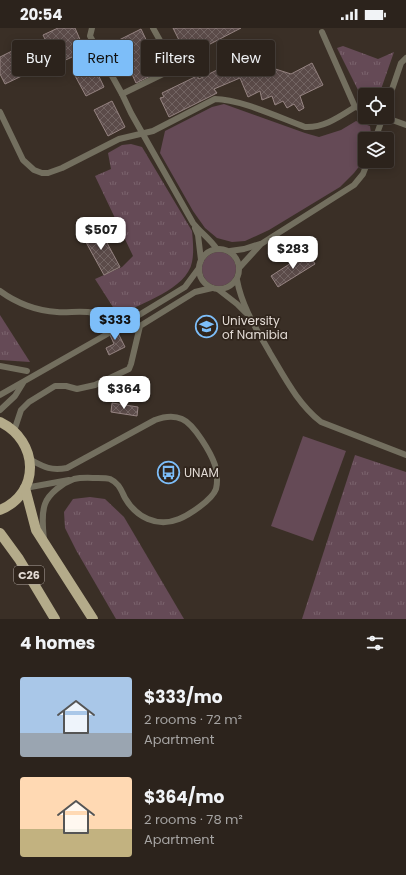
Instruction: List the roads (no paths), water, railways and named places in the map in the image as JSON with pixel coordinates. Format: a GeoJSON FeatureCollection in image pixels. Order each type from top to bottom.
{"type":"FeatureCollection","features":[{"type":"Feature","properties":{"kind":"main road","name":"C26"},"geometry":{"type":"LineString","coordinates":[[0,422],[14,431],[24,442],[30,465],[29,476],[25,488],[18,497],[3,509]]}},
{"type":"Feature","properties":{"kind":"main road","name":"C26"},"geometry":{"type":"LineString","coordinates":[[25,488],[36,530],[93,619]]}},
{"type":"Feature","properties":{"kind":"main road","name":"C26"},"geometry":{"type":"LineString","coordinates":[[0,533],[19,559],[55,619]]}},
{"type":"Feature","properties":{"kind":"lane"},"geometry":{"type":"LineString","coordinates":[[92,28],[90,36],[142,134],[193,223],[198,235],[201,260],[199,273],[202,280],[206,285],[216,289],[237,304],[248,316]]}},
{"type":"Feature","properties":{"kind":"lane"},"geometry":{"type":"LineString","coordinates":[[122,94],[165,73],[167,53],[153,28]]}},
{"type":"Feature","properties":{"kind":"lane"},"geometry":{"type":"LineString","coordinates":[[0,112],[23,160],[34,170],[42,173],[48,173],[62,168],[119,140],[153,131],[215,99],[224,99],[240,103],[305,127],[314,128],[327,123],[356,107],[322,32]]}},
{"type":"Feature","properties":{"kind":"lane"},"geometry":{"type":"LineString","coordinates":[[392,88],[401,63],[406,58]]}},
{"type":"Feature","properties":{"kind":"lane"},"geometry":{"type":"LineString","coordinates":[[394,120],[406,124]]}},
{"type":"Feature","properties":{"kind":"lane"},"geometry":{"type":"LineString","coordinates":[[240,267],[261,244],[354,185],[363,174],[365,168]]}},
{"type":"Feature","properties":{"kind":"lane"},"geometry":{"type":"LineString","coordinates":[[193,223],[216,248]]}},
{"type":"Feature","properties":{"kind":"lane"},"geometry":{"type":"LineString","coordinates":[[230,251],[261,244]]}},
{"type":"Feature","properties":{"kind":"lane"},"geometry":{"type":"LineString","coordinates":[[201,260],[210,250],[216,248],[223,248],[235,255],[240,267],[237,280],[238,289],[248,316],[291,388],[311,414],[321,422],[406,455]]}},
{"type":"Feature","properties":{"kind":"lane"},"geometry":{"type":"LineString","coordinates":[[0,291],[9,298],[29,307],[57,312],[94,312],[103,316],[119,328],[185,287],[199,268]]}},
{"type":"Feature","properties":{"kind":"lane"},"geometry":{"type":"LineString","coordinates":[[14,431],[21,410],[29,402],[55,386],[66,386],[77,389],[95,385],[129,369],[140,326],[195,292],[226,289],[237,280]]}},
{"type":"Feature","properties":{"kind":"lane"},"geometry":{"type":"LineString","coordinates":[[0,395],[109,333]]}},
{"type":"Feature","properties":{"kind":"lane"},"geometry":{"type":"LineString","coordinates":[[0,366],[27,371]]}},
{"type":"Feature","properties":{"kind":"lane"},"geometry":{"type":"LineString","coordinates":[[0,410],[15,396],[24,381]]}},
{"type":"Feature","properties":{"kind":"lane"},"geometry":{"type":"LineString","coordinates":[[25,488],[74,479],[109,478],[118,484],[125,499],[134,512],[153,522],[168,522],[179,519],[198,508],[208,500],[215,491],[218,482],[214,463],[195,431],[182,419],[172,417],[163,417],[155,420],[67,468],[56,470],[47,468],[29,459]]}},
{"type":"Feature","properties":{"kind":"lane"},"geometry":{"type":"LineString","coordinates":[[44,542],[42,523],[45,503],[55,489],[74,479]]}},
{"type":"Feature","properties":{"kind":"place","name":"University of Namibia"},"geometry":{"type":"Point","coordinates":[207,327]}},
{"type":"Feature","properties":{"kind":"place","name":"UNAM"},"geometry":{"type":"Point","coordinates":[168,472]}}]}
